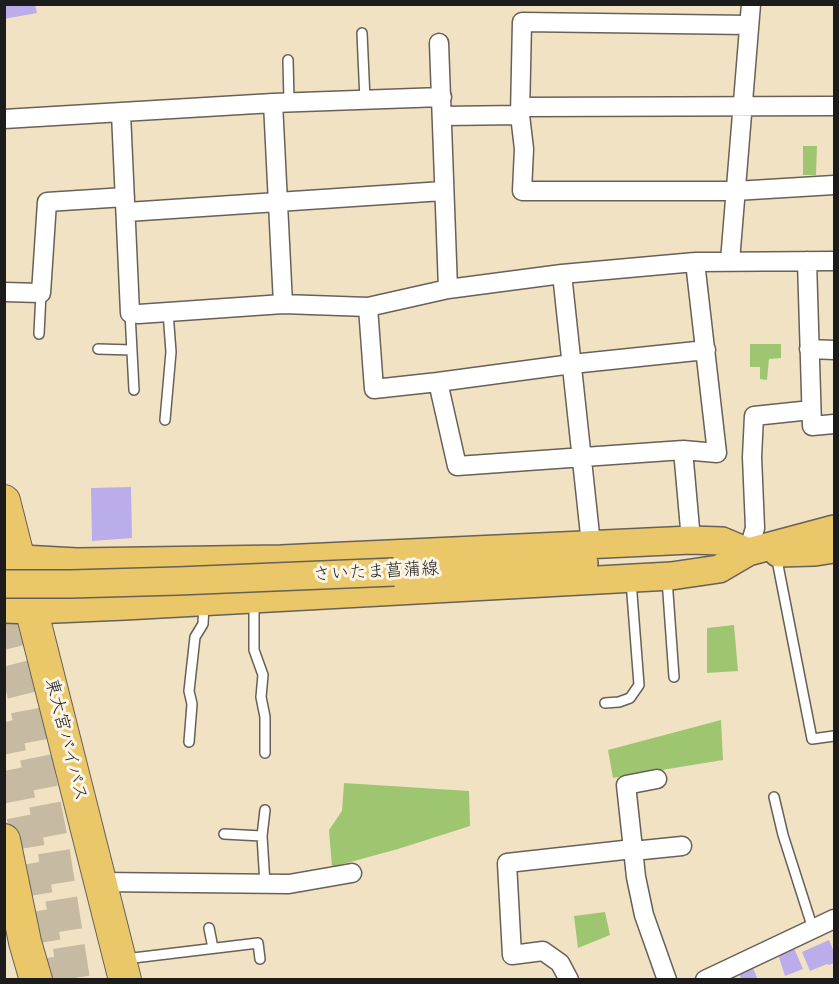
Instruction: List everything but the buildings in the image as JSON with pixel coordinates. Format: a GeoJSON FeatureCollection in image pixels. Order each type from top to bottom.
{"type":"FeatureCollection","features":[{"type":"Feature","properties":{"kind":"highway","name":"東大宮バイパス"},"geometry":{"type":"LineString","coordinates":[[4,501],[10,567],[18,609],[100,882],[122,969]]}},
{"type":"Feature","properties":{"kind":"highway"},"geometry":{"type":"LineString","coordinates":[[4,840],[25,942],[36,980]]}},
{"type":"Feature","properties":{"kind":"main road","name":"さいたま菖蒲線"},"geometry":{"type":"LineString","coordinates":[[748,552],[834,529]]}},
{"type":"Feature","properties":{"kind":"main road"},"geometry":{"type":"LineString","coordinates":[[10,567],[77,562],[281,559],[691,540],[722,541],[748,552]]}},
{"type":"Feature","properties":{"kind":"main road","name":"さいたま菖蒲線"},"geometry":{"type":"LineString","coordinates":[[10,567],[154,582],[593,563],[748,552],[815,552],[834,549]]}},
{"type":"Feature","properties":{"kind":"main road"},"geometry":{"type":"LineString","coordinates":[[18,609],[631,579],[719,569],[748,552]]}},
{"type":"Feature","properties":{"kind":"street"},"geometry":{"type":"LineString","coordinates":[[730,261],[751,4]]}},
{"type":"Feature","properties":{"kind":"street"},"geometry":{"type":"LineString","coordinates":[[749,25],[522,22],[520,111],[524,149],[522,191],[735,191],[834,185]]}},
{"type":"Feature","properties":{"kind":"street"},"geometry":{"type":"LineString","coordinates":[[440,43],[443,191],[448,289]]}},
{"type":"Feature","properties":{"kind":"street"},"geometry":{"type":"LineString","coordinates":[[4,120],[281,102],[442,97]]}},
{"type":"Feature","properties":{"kind":"street"},"geometry":{"type":"LineString","coordinates":[[281,102],[278,202],[283,304]]}},
{"type":"Feature","properties":{"kind":"street"},"geometry":{"type":"LineString","coordinates":[[443,116],[520,111],[834,106]]}},
{"type":"Feature","properties":{"kind":"street"},"geometry":{"type":"LineString","coordinates":[[121,113],[130,313],[283,304],[368,307],[448,289],[562,274],[695,262],[834,261]]}},
{"type":"Feature","properties":{"kind":"street"},"geometry":{"type":"LineString","coordinates":[[4,292],[41,293],[47,202],[126,204],[278,202],[443,191]]}},
{"type":"Feature","properties":{"kind":"street"},"geometry":{"type":"LineString","coordinates":[[807,261],[812,426],[834,424]]}},
{"type":"Feature","properties":{"kind":"street"},"geometry":{"type":"LineString","coordinates":[[438,382],[457,466],[683,450],[717,453],[695,262]]}},
{"type":"Feature","properties":{"kind":"street"},"geometry":{"type":"LineString","coordinates":[[562,274],[591,544]]}},
{"type":"Feature","properties":{"kind":"street"},"geometry":{"type":"LineString","coordinates":[[368,307],[374,389],[706,350]]}},
{"type":"Feature","properties":{"kind":"street"},"geometry":{"type":"LineString","coordinates":[[809,349],[834,350]]}},
{"type":"Feature","properties":{"kind":"street"},"geometry":{"type":"LineString","coordinates":[[748,552],[755,528],[752,457],[754,416],[811,410]]}},
{"type":"Feature","properties":{"kind":"street"},"geometry":{"type":"LineString","coordinates":[[683,450],[691,540]]}},
{"type":"Feature","properties":{"kind":"street"},"geometry":{"type":"LineString","coordinates":[[657,779],[626,785],[636,877],[644,915],[667,980]]}},
{"type":"Feature","properties":{"kind":"street"},"geometry":{"type":"LineString","coordinates":[[569,980],[560,963],[543,951],[513,955],[507,863],[682,846]]}},
{"type":"Feature","properties":{"kind":"street"},"geometry":{"type":"LineString","coordinates":[[100,882],[289,884],[352,873]]}},
{"type":"Feature","properties":{"kind":"street"},"geometry":{"type":"LineString","coordinates":[[705,980],[834,919]]}},
{"type":"Feature","properties":{"kind":"lane"},"geometry":{"type":"LineString","coordinates":[[362,33],[365,100]]}},
{"type":"Feature","properties":{"kind":"lane"},"geometry":{"type":"LineString","coordinates":[[281,102],[288,60]]}},
{"type":"Feature","properties":{"kind":"lane"},"geometry":{"type":"LineString","coordinates":[[39,334],[41,293]]}},
{"type":"Feature","properties":{"kind":"lane"},"geometry":{"type":"LineString","coordinates":[[165,420],[171,352],[168,312]]}},
{"type":"Feature","properties":{"kind":"lane"},"geometry":{"type":"LineString","coordinates":[[130,313],[134,390]]}},
{"type":"Feature","properties":{"kind":"lane"},"geometry":{"type":"LineString","coordinates":[[98,349],[132,350]]}},
{"type":"Feature","properties":{"kind":"lane"},"geometry":{"type":"LineString","coordinates":[[776,553],[812,740],[834,736]]}},
{"type":"Feature","properties":{"kind":"lane"},"geometry":{"type":"LineString","coordinates":[[667,576],[674,677]]}},
{"type":"Feature","properties":{"kind":"lane"},"geometry":{"type":"LineString","coordinates":[[604,703],[619,702],[630,698],[639,685],[631,579]]}},
{"type":"Feature","properties":{"kind":"lane"},"geometry":{"type":"LineString","coordinates":[[254,598],[254,650],[262,675],[261,697],[265,717],[265,753]]}},
{"type":"Feature","properties":{"kind":"lane"},"geometry":{"type":"LineString","coordinates":[[189,742],[192,704],[189,692],[195,637],[203,624],[204,601]]}},
{"type":"Feature","properties":{"kind":"lane"},"geometry":{"type":"LineString","coordinates":[[774,797],[783,835],[813,929]]}},
{"type":"Feature","properties":{"kind":"lane"},"geometry":{"type":"LineString","coordinates":[[265,810],[262,836],[265,884]]}},
{"type":"Feature","properties":{"kind":"lane"},"geometry":{"type":"LineString","coordinates":[[224,834],[262,836]]}},
{"type":"Feature","properties":{"kind":"lane"},"geometry":{"type":"LineString","coordinates":[[209,928],[213,948]]}},
{"type":"Feature","properties":{"kind":"lane"},"geometry":{"type":"LineString","coordinates":[[122,969],[213,948],[258,943],[260,959]]}},
{"type":"Feature","properties":{"kind":"green space"},"geometry":{"type":"Polygon","coordinates":[[[803,146],[817,146],[816,175],[803,175],[803,146]]]}},
{"type":"Feature","properties":{"kind":"green space"},"geometry":{"type":"Polygon","coordinates":[[[750,344],[781,344],[781,358],[769,359],[767,380],[760,379],[760,367],[750,367],[750,344]]]}},
{"type":"Feature","properties":{"kind":"green space"},"geometry":{"type":"Polygon","coordinates":[[[734,625],[738,671],[707,673],[707,628],[734,625]]]}},
{"type":"Feature","properties":{"kind":"green space"},"geometry":{"type":"Polygon","coordinates":[[[721,720],[723,760],[613,778],[608,750],[721,720]]]}},
{"type":"Feature","properties":{"kind":"green space"},"geometry":{"type":"Polygon","coordinates":[[[344,783],[469,791],[470,826],[332,867],[329,830],[342,811],[344,783]]]}},
{"type":"Feature","properties":{"kind":"green space"},"geometry":{"type":"Polygon","coordinates":[[[605,912],[610,935],[578,948],[574,916],[605,912]]]}},
{"type":"Feature","properties":{"kind":"tunnel"},"geometry":{"type":"LineString","coordinates":[[4,617],[25,701],[53,846],[74,980]]}},
{"type":"Feature","properties":{"kind":"tunnel"},"geometry":{"type":"LineString","coordinates":[[4,722],[51,980]]}}]}
